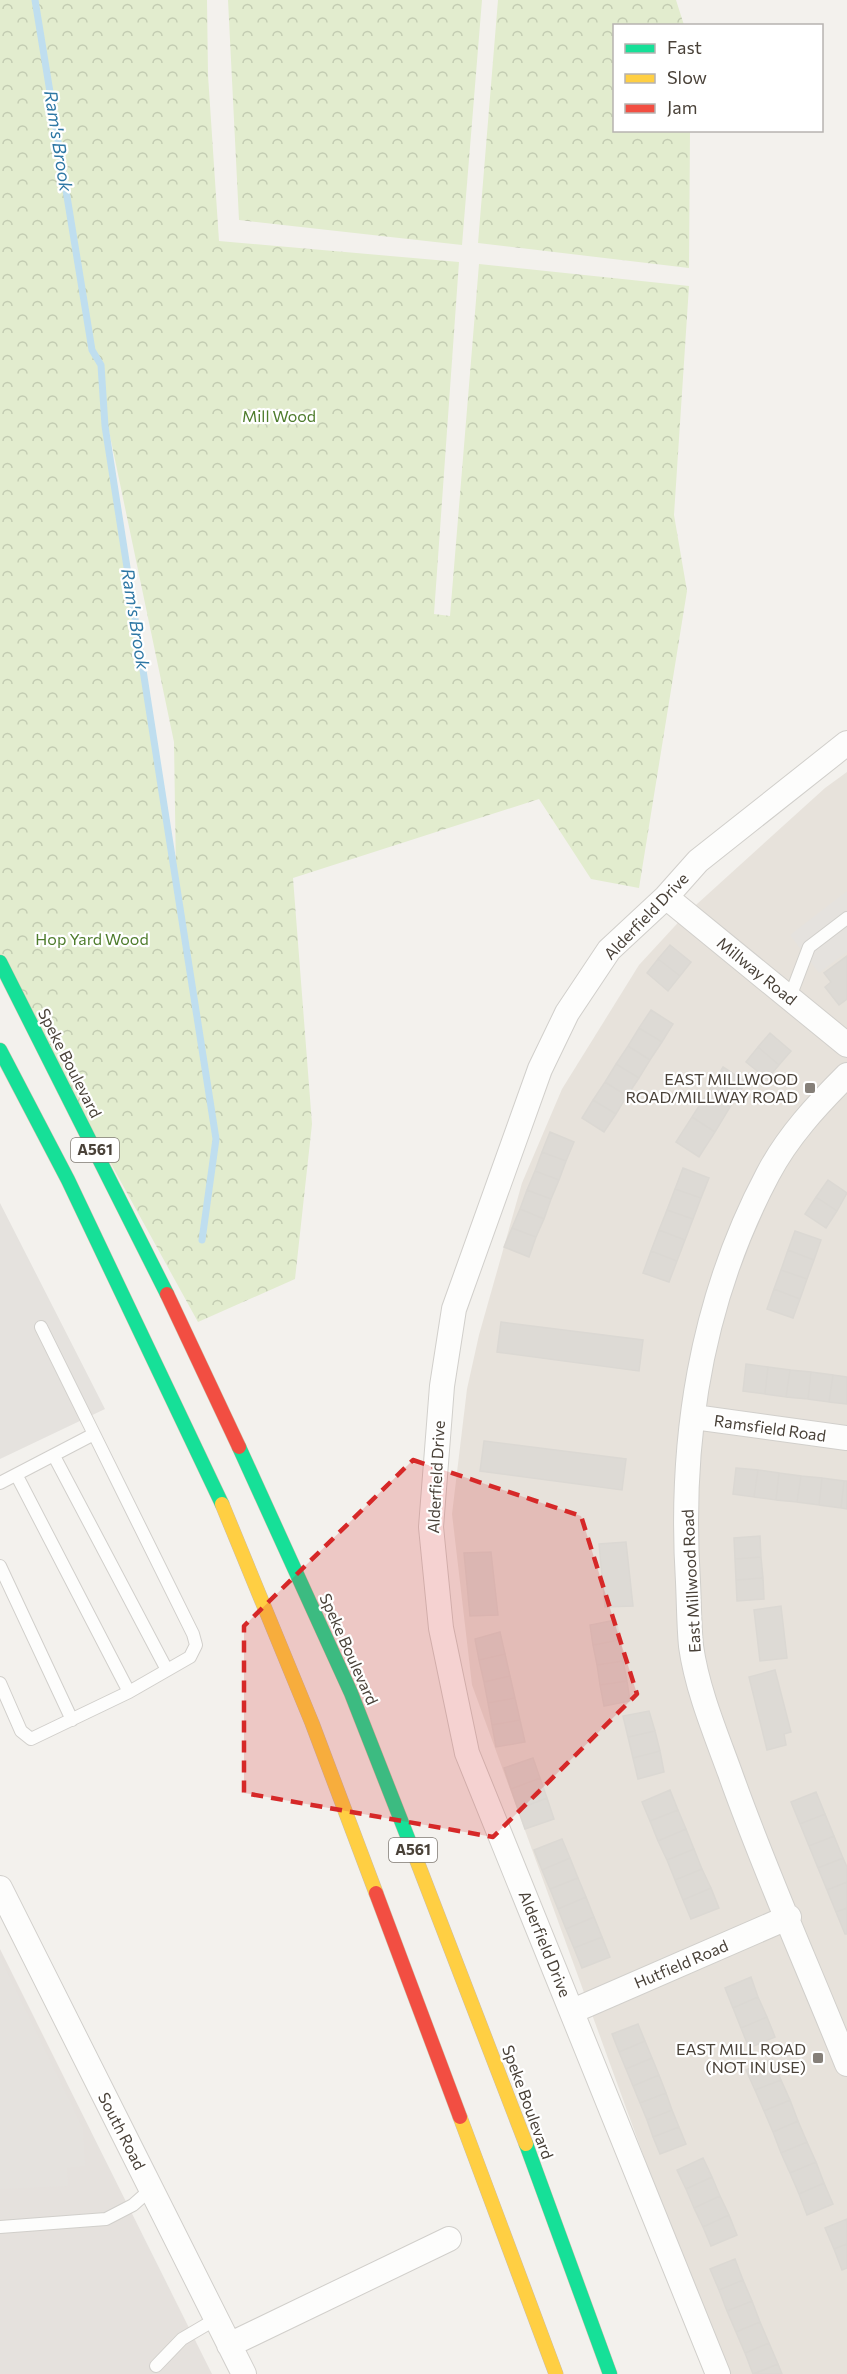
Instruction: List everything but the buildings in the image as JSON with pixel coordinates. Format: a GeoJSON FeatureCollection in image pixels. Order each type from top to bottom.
{"type":"FeatureCollection","features":[{"type":"Feature","properties":{"kind":"highway","name":"Speke Boulevard"},"geometry":{"type":"LineString","coordinates":[[0,962],[189,1338],[351,1693],[505,2085],[610,2374]]}},
{"type":"Feature","properties":{"kind":"highway","name":"A561"},"geometry":{"type":"LineString","coordinates":[[0,1050],[73,1190],[220,1498],[312,1723],[556,2374]]}},
{"type":"Feature","properties":{"kind":"street","name":"Alderfield Drive"},"geometry":{"type":"LineString","coordinates":[[718,2374],[467,1753],[441,1628],[431,1527],[442,1386],[454,1309],[540,1069],[567,1013],[609,950],[666,897],[699,861],[847,743]]}},
{"type":"Feature","properties":{"kind":"street","name":"Millway Road"},"geometry":{"type":"LineString","coordinates":[[666,897],[847,1045]]}},
{"type":"Feature","properties":{"kind":"street","name":"East Millwood Road"},"geometry":{"type":"LineString","coordinates":[[847,1075],[806,1117],[769,1173],[728,1259],[702,1353],[688,1448],[685,1533],[692,1647],[708,1713],[758,1850],[789,1917],[847,2064]]}},
{"type":"Feature","properties":{"kind":"street","name":"Ramsfield Road"},"geometry":{"type":"LineString","coordinates":[[694,1418],[847,1438]]}},
{"type":"Feature","properties":{"kind":"street","name":"South Road"},"geometry":{"type":"LineString","coordinates":[[0,1888],[243,2374]]}},
{"type":"Feature","properties":{"kind":"street","name":"Hutfield Road"},"geometry":{"type":"LineString","coordinates":[[573,2011],[789,1917]]}},
{"type":"Feature","properties":{"kind":"street"},"geometry":{"type":"LineString","coordinates":[[229,2344],[449,2239]]}},
{"type":"Feature","properties":{"kind":"lane"},"geometry":{"type":"LineString","coordinates":[[790,997],[809,947],[847,918]]}},
{"type":"Feature","properties":{"kind":"lane"},"geometry":{"type":"LineString","coordinates":[[0,1683],[25,1736],[31,1739],[129,1692],[194,1652],[193,1634],[41,1328]]}},
{"type":"Feature","properties":{"kind":"lane"},"geometry":{"type":"LineString","coordinates":[[0,1483],[94,1434]]}},
{"type":"Feature","properties":{"kind":"lane"},"geometry":{"type":"LineString","coordinates":[[54,1456],[167,1670]]}},
{"type":"Feature","properties":{"kind":"lane"},"geometry":{"type":"LineString","coordinates":[[17,1476],[129,1692]]}},
{"type":"Feature","properties":{"kind":"lane"},"geometry":{"type":"LineString","coordinates":[[0,1566],[72,1720]]}},
{"type":"Feature","properties":{"kind":"lane"},"geometry":{"type":"LineString","coordinates":[[0,2227],[106,2219],[133,2205],[151,2189]]}},
{"type":"Feature","properties":{"kind":"lane"},"geometry":{"type":"LineString","coordinates":[[156,2366],[182,2339],[216,2319]]}},
{"type":"Feature","properties":{"kind":"highlighted area"},"geometry":{"type":"Polygon","coordinates":[[[413,1460],[581,1516],[637,1694],[493,1837],[244,1793],[244,1626],[413,1460]]]}},
{"type":"Feature","properties":{"kind":"shaded area"},"geometry":{"type":"Polygon","coordinates":[[[847,772],[847,2374],[723,2374],[472,1685],[452,1514],[467,1389],[479,1335],[522,1183],[562,1089],[639,965],[686,914],[825,788],[847,772]]]}},
{"type":"Feature","properties":{"kind":"shaded area"},"geometry":{"type":"Polygon","coordinates":[[[847,891],[847,952],[819,973],[790,935],[847,891]]]}},
{"type":"Feature","properties":{"kind":"shaded area"},"geometry":{"type":"Polygon","coordinates":[[[0,1203],[105,1409],[0,1459],[0,1203]]]}},
{"type":"Feature","properties":{"kind":"shaded area"},"geometry":{"type":"Polygon","coordinates":[[[0,1949],[212,2374],[0,2374],[0,1949]]]}},
{"type":"Feature","properties":{"kind":"shaded area"},"geometry":{"type":"Polygon","coordinates":[[[0,1957],[83,2129],[85,2166],[67,2168],[68,2186],[0,2189],[0,1957]]]}},
{"type":"Feature","properties":{"kind":"green space","name":"Mill Wood"},"geometry":{"type":"Polygon","coordinates":[[[0,0],[207,0],[208,75],[219,241],[459,262],[434,614],[450,616],[479,264],[689,286],[674,515],[687,591],[639,888],[591,879],[539,799],[293,878],[312,1124],[295,1279],[198,1322],[0,962],[0,0]],[[105,412],[105,426],[176,874],[174,742],[105,412]]]}},
{"type":"Feature","properties":{"kind":"green space"},"geometry":{"type":"Polygon","coordinates":[[[228,0],[482,0],[462,245],[239,220],[228,0]]]}},
{"type":"Feature","properties":{"kind":"green space"},"geometry":{"type":"Polygon","coordinates":[[[498,0],[676,0],[684,24],[613,24],[613,132],[690,132],[689,268],[478,243],[498,0]]]}},
{"type":"Feature","properties":{"kind":"waterway","name":"Ram's Brook"},"geometry":{"type":"LineString","coordinates":[[35,0],[92,350],[101,365],[105,426],[216,1139],[202,1240]]}},
{"type":"Feature","properties":{"kind":"traffic: fast"},"geometry":{"type":"LineString","coordinates":[[0,962],[167,1294]]}},
{"type":"Feature","properties":{"kind":"traffic: fast"},"geometry":{"type":"LineString","coordinates":[[0,1050],[68,1180],[222,1504]]}},
{"type":"Feature","properties":{"kind":"traffic: fast"},"geometry":{"type":"LineString","coordinates":[[239,1447],[351,1693],[415,1856]]}},
{"type":"Feature","properties":{"kind":"traffic: fast"},"geometry":{"type":"LineString","coordinates":[[526,2144],[610,2374]]}},
{"type":"Feature","properties":{"kind":"traffic: slow"},"geometry":{"type":"LineString","coordinates":[[222,1504],[312,1723],[376,1893]]}},
{"type":"Feature","properties":{"kind":"traffic: slow"},"geometry":{"type":"LineString","coordinates":[[415,1856],[526,2144]]}},
{"type":"Feature","properties":{"kind":"traffic: slow"},"geometry":{"type":"LineString","coordinates":[[460,2117],[556,2374]]}},
{"type":"Feature","properties":{"kind":"traffic: jam"},"geometry":{"type":"LineString","coordinates":[[167,1294],[239,1447]]}},
{"type":"Feature","properties":{"kind":"traffic: jam"},"geometry":{"type":"LineString","coordinates":[[376,1893],[460,2117]]}},
{"type":"Feature","properties":{"kind":"place","name":"EAST MILLWOOD ROAD/MILLWAY ROAD"},"geometry":{"type":"Point","coordinates":[810,1088]}},
{"type":"Feature","properties":{"kind":"place","name":"EAST MILL ROAD (NOT IN USE)"},"geometry":{"type":"Point","coordinates":[818,2058]}},
{"type":"Feature","properties":{"kind":"park label","name":"Hop Yard Wood"},"geometry":{"type":"Point","coordinates":[92,939]}}]}
